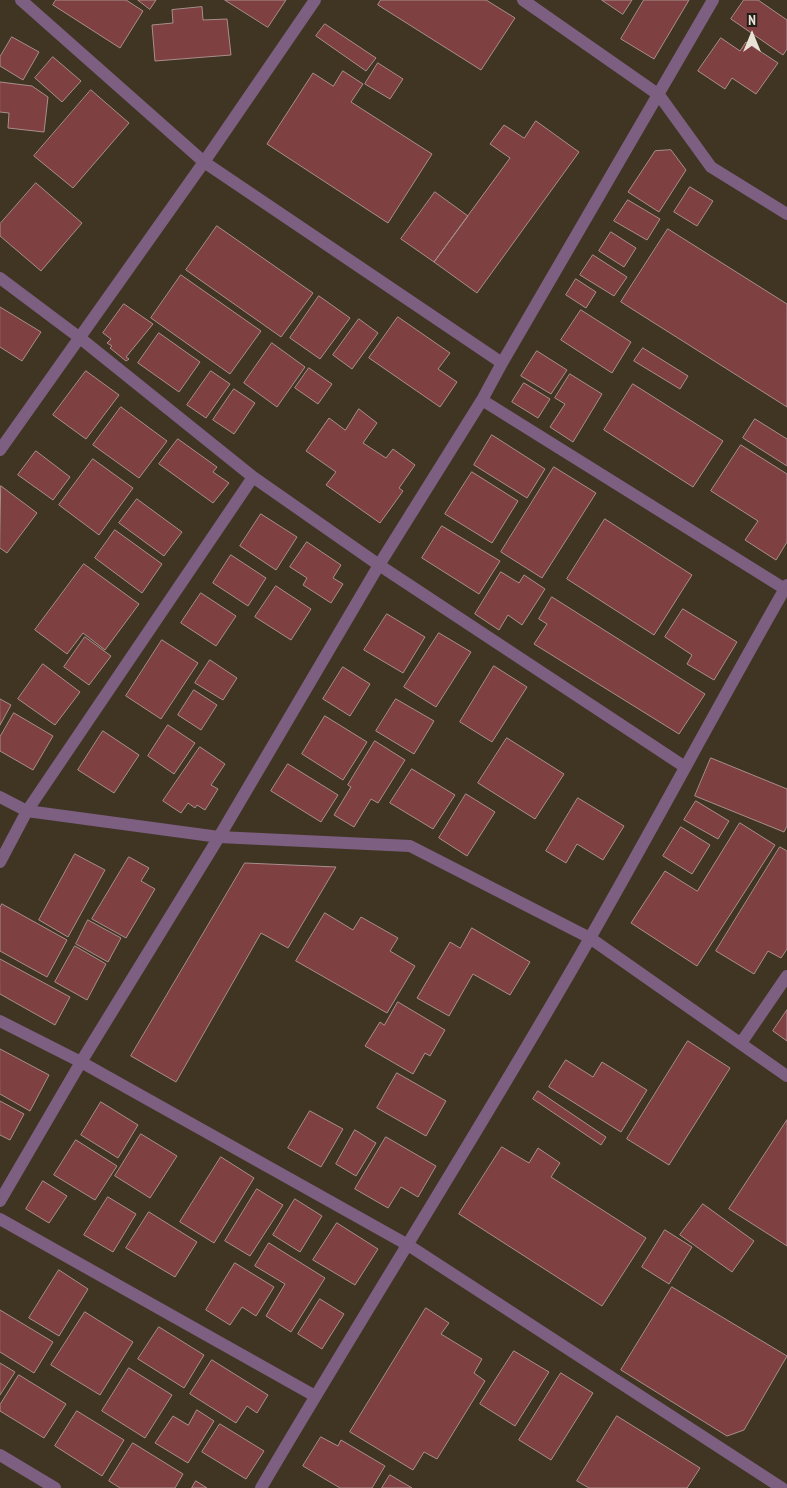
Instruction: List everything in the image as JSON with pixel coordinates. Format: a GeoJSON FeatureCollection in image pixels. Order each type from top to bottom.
{"type":"FeatureCollection","features":[{"type":"Feature","properties":{"kind":"street"},"geometry":{"type":"LineString","coordinates":[[0,450],[204,162],[315,0]]}},
{"type":"Feature","properties":{"kind":"street"},"geometry":{"type":"LineString","coordinates":[[523,0],[659,96],[711,167],[787,214]]}},
{"type":"Feature","properties":{"kind":"street"},"geometry":{"type":"LineString","coordinates":[[0,1201],[81,1062],[219,837],[379,565],[482,400],[713,0]]}},
{"type":"Feature","properties":{"kind":"street"},"geometry":{"type":"LineString","coordinates":[[23,1],[204,162],[502,363]]}},
{"type":"Feature","properties":{"kind":"street"},"geometry":{"type":"LineString","coordinates":[[0,278],[80,338],[253,477],[379,565],[685,767]]}},
{"type":"Feature","properties":{"kind":"street"},"geometry":{"type":"LineString","coordinates":[[261,1488],[590,938],[786,587],[482,400]]}},
{"type":"Feature","properties":{"kind":"street"},"geometry":{"type":"LineString","coordinates":[[0,862],[27,811],[253,477]]}},
{"type":"Feature","properties":{"kind":"street"},"geometry":{"type":"LineString","coordinates":[[0,797],[27,811],[219,837],[410,846],[590,938],[787,1076]]}},
{"type":"Feature","properties":{"kind":"street"},"geometry":{"type":"LineString","coordinates":[[741,1043],[787,976]]}},
{"type":"Feature","properties":{"kind":"street"},"geometry":{"type":"LineString","coordinates":[[0,1021],[81,1062],[408,1244],[782,1488]]}},
{"type":"Feature","properties":{"kind":"street"},"geometry":{"type":"LineString","coordinates":[[0,1219],[315,1396]]}},
{"type":"Feature","properties":{"kind":"street"},"geometry":{"type":"LineString","coordinates":[[0,1455],[54,1488]]}},
{"type":"Feature","properties":{"kind":"building"},"geometry":{"type":"Polygon","coordinates":[[[56,0],[126,0],[143,11],[120,48],[53,5],[56,0]]]}},
{"type":"Feature","properties":{"kind":"building"},"geometry":{"type":"Polygon","coordinates":[[[138,0],[156,0],[150,9],[138,0]]]}},
{"type":"Feature","properties":{"kind":"building"},"geometry":{"type":"Polygon","coordinates":[[[225,0],[286,0],[268,27],[225,0]]]}},
{"type":"Feature","properties":{"kind":"building"},"geometry":{"type":"Polygon","coordinates":[[[381,0],[486,0],[515,18],[481,70],[378,5],[381,0]]]}},
{"type":"Feature","properties":{"kind":"building"},"geometry":{"type":"Polygon","coordinates":[[[602,0],[632,0],[623,14],[602,0]]]}},
{"type":"Feature","properties":{"kind":"building"},"geometry":{"type":"Polygon","coordinates":[[[644,0],[689,0],[654,59],[621,39],[644,0]]]}},
{"type":"Feature","properties":{"kind":"building"},"geometry":{"type":"Polygon","coordinates":[[[744,0],[758,0],[787,20],[787,49],[783,55],[731,19],[744,0]]]}},
{"type":"Feature","properties":{"kind":"building"},"geometry":{"type":"Polygon","coordinates":[[[202,7],[203,20],[227,19],[231,55],[155,61],[152,25],[173,23],[172,10],[202,7]]]}},
{"type":"Feature","properties":{"kind":"building"},"geometry":{"type":"Polygon","coordinates":[[[325,24],[376,58],[366,71],[316,36],[325,24]]]}},
{"type":"Feature","properties":{"kind":"building"},"geometry":{"type":"Polygon","coordinates":[[[12,37],[39,52],[23,80],[0,66],[0,57],[12,37]]]}},
{"type":"Feature","properties":{"kind":"building"},"geometry":{"type":"Polygon","coordinates":[[[721,38],[740,51],[746,42],[778,63],[756,94],[732,78],[725,89],[698,71],[721,38]]]}},
{"type":"Feature","properties":{"kind":"building"},"geometry":{"type":"Polygon","coordinates":[[[53,57],[81,81],[62,102],[35,78],[53,57]]]}},
{"type":"Feature","properties":{"kind":"building"},"geometry":{"type":"Polygon","coordinates":[[[378,63],[403,79],[390,99],[365,84],[378,63]]]}},
{"type":"Feature","properties":{"kind":"building"},"geometry":{"type":"Polygon","coordinates":[[[343,71],[363,84],[351,102],[432,154],[388,223],[267,144],[313,73],[333,86],[343,71]]]}},
{"type":"Feature","properties":{"kind":"building"},"geometry":{"type":"Polygon","coordinates":[[[0,82],[32,86],[48,97],[44,132],[8,128],[9,113],[0,112],[0,82]]]}},
{"type":"Feature","properties":{"kind":"building"},"geometry":{"type":"Polygon","coordinates":[[[91,90],[129,123],[73,188],[34,156],[91,90]]]}},
{"type":"Feature","properties":{"kind":"building"},"geometry":{"type":"Polygon","coordinates":[[[536,121],[579,152],[477,293],[434,262],[510,158],[490,144],[504,125],[524,138],[536,121]]]}},
{"type":"Feature","properties":{"kind":"building"},"geometry":{"type":"Polygon","coordinates":[[[671,150],[686,170],[659,212],[628,192],[655,151],[671,150]]]}},
{"type":"Feature","properties":{"kind":"building"},"geometry":{"type":"Polygon","coordinates":[[[36,183],[82,223],[41,271],[0,236],[0,224],[36,183]]]}},
{"type":"Feature","properties":{"kind":"building"},"geometry":{"type":"Polygon","coordinates":[[[690,187],[713,201],[697,226],[674,212],[690,187]]]}},
{"type":"Feature","properties":{"kind":"building"},"geometry":{"type":"Polygon","coordinates":[[[435,192],[468,216],[434,262],[401,239],[435,192]]]}},
{"type":"Feature","properties":{"kind":"building"},"geometry":{"type":"Polygon","coordinates":[[[628,200],[660,219],[647,240],[614,221],[628,200]]]}},
{"type":"Feature","properties":{"kind":"building"},"geometry":{"type":"Polygon","coordinates":[[[217,226],[313,293],[281,337],[186,270],[217,226]]]}},
{"type":"Feature","properties":{"kind":"building"},"geometry":{"type":"Polygon","coordinates":[[[668,229],[787,304],[787,407],[621,302],[668,229]]]}},
{"type":"Feature","properties":{"kind":"building"},"geometry":{"type":"Polygon","coordinates":[[[611,232],[636,248],[624,267],[599,251],[611,232]]]}},
{"type":"Feature","properties":{"kind":"building"},"geometry":{"type":"Polygon","coordinates":[[[593,255],[627,277],[614,296],[580,275],[593,255]]]}},
{"type":"Feature","properties":{"kind":"building"},"geometry":{"type":"Polygon","coordinates":[[[181,275],[261,331],[230,374],[151,318],[181,275]]]}},
{"type":"Feature","properties":{"kind":"building"},"geometry":{"type":"Polygon","coordinates":[[[576,279],[596,292],[586,308],[566,295],[576,279]]]}},
{"type":"Feature","properties":{"kind":"building"},"geometry":{"type":"Polygon","coordinates":[[[319,296],[350,318],[320,359],[290,338],[319,296]]]}},
{"type":"Feature","properties":{"kind":"building"},"geometry":{"type":"Polygon","coordinates":[[[124,304],[153,324],[126,357],[129,359],[126,361],[110,348],[112,346],[107,343],[111,339],[103,333],[124,304]]]}},
{"type":"Feature","properties":{"kind":"building"},"geometry":{"type":"Polygon","coordinates":[[[0,307],[41,332],[22,361],[0,347],[0,307]]]}},
{"type":"Feature","properties":{"kind":"building"},"geometry":{"type":"Polygon","coordinates":[[[581,310],[631,342],[612,373],[561,340],[581,310]]]}},
{"type":"Feature","properties":{"kind":"building"},"geometry":{"type":"Polygon","coordinates":[[[398,317],[450,353],[438,369],[457,382],[440,407],[369,358],[398,317]]]}},
{"type":"Feature","properties":{"kind":"building"},"geometry":{"type":"Polygon","coordinates":[[[359,319],[378,333],[352,369],[333,355],[359,319]]]}},
{"type":"Feature","properties":{"kind":"building"},"geometry":{"type":"Polygon","coordinates":[[[159,333],[200,362],[179,392],[138,363],[159,333]]]}},
{"type":"Feature","properties":{"kind":"building"},"geometry":{"type":"Polygon","coordinates":[[[272,343],[305,367],[277,407],[244,383],[272,343]]]}},
{"type":"Feature","properties":{"kind":"building"},"geometry":{"type":"Polygon","coordinates":[[[643,348],[688,376],[680,389],[634,361],[643,348]]]}},
{"type":"Feature","properties":{"kind":"building"},"geometry":{"type":"Polygon","coordinates":[[[537,351],[567,370],[551,394],[521,376],[537,351]]]}},
{"type":"Feature","properties":{"kind":"building"},"geometry":{"type":"Polygon","coordinates":[[[309,368],[332,384],[318,404],[295,388],[309,368]]]}},
{"type":"Feature","properties":{"kind":"building"},"geometry":{"type":"Polygon","coordinates":[[[86,371],[119,395],[86,439],[53,415],[86,371]]]}},
{"type":"Feature","properties":{"kind":"building"},"geometry":{"type":"Polygon","coordinates":[[[211,371],[230,384],[206,418],[187,405],[211,371]]]}},
{"type":"Feature","properties":{"kind":"building"},"geometry":{"type":"Polygon","coordinates":[[[570,374],[602,394],[573,442],[550,427],[565,404],[555,398],[570,374]]]}},
{"type":"Feature","properties":{"kind":"building"},"geometry":{"type":"Polygon","coordinates":[[[524,383],[550,399],[538,418],[512,402],[524,383]]]}},
{"type":"Feature","properties":{"kind":"building"},"geometry":{"type":"Polygon","coordinates":[[[633,384],[723,441],[693,487],[604,430],[633,384]]]}},
{"type":"Feature","properties":{"kind":"building"},"geometry":{"type":"Polygon","coordinates":[[[234,389],[255,403],[234,434],[213,420],[234,389]]]}},
{"type":"Feature","properties":{"kind":"building"},"geometry":{"type":"Polygon","coordinates":[[[121,407],[167,441],[139,478],[93,445],[121,407]]]}},
{"type":"Feature","properties":{"kind":"building"},"geometry":{"type":"Polygon","coordinates":[[[359,409],[377,423],[363,443],[386,458],[393,449],[415,465],[399,488],[403,491],[380,523],[326,485],[336,472],[306,451],[329,418],[345,430],[359,409]]]}},
{"type":"Feature","properties":{"kind":"building"},"geometry":{"type":"Polygon","coordinates":[[[755,419],[787,439],[787,466],[743,438],[755,419]]]}},
{"type":"Feature","properties":{"kind":"building"},"geometry":{"type":"Polygon","coordinates":[[[492,435],[545,469],[527,498],[474,465],[492,435]]]}},
{"type":"Feature","properties":{"kind":"building"},"geometry":{"type":"Polygon","coordinates":[[[178,439],[217,467],[213,472],[229,483],[213,503],[159,464],[178,439]]]}},
{"type":"Feature","properties":{"kind":"building"},"geometry":{"type":"Polygon","coordinates":[[[741,445],[787,474],[787,542],[776,560],[745,540],[758,521],[711,491],[741,445]]]}},
{"type":"Feature","properties":{"kind":"building"},"geometry":{"type":"Polygon","coordinates":[[[36,451],[70,477],[53,500],[18,475],[36,451]]]}},
{"type":"Feature","properties":{"kind":"building"},"geometry":{"type":"Polygon","coordinates":[[[93,459],[133,488],[99,535],[59,505],[93,459]]]}},
{"type":"Feature","properties":{"kind":"building"},"geometry":{"type":"Polygon","coordinates":[[[554,467],[596,493],[542,578],[501,552],[554,467]]]}},
{"type":"Feature","properties":{"kind":"building"},"geometry":{"type":"Polygon","coordinates":[[[472,472],[518,501],[492,543],[445,514],[472,472]]]}},
{"type":"Feature","properties":{"kind":"building"},"geometry":{"type":"Polygon","coordinates":[[[1,486],[37,513],[7,553],[0,548],[1,486]]]}},
{"type":"Feature","properties":{"kind":"building"},"geometry":{"type":"Polygon","coordinates":[[[137,499],[182,532],[164,556],[119,523],[137,499]]]}},
{"type":"Feature","properties":{"kind":"building"},"geometry":{"type":"Polygon","coordinates":[[[261,514],[297,537],[276,570],[240,546],[261,514]]]}},
{"type":"Feature","properties":{"kind":"building"},"geometry":{"type":"Polygon","coordinates":[[[605,519],[692,575],[654,635],[567,579],[605,519]]]}},
{"type":"Feature","properties":{"kind":"building"},"geometry":{"type":"Polygon","coordinates":[[[442,526],[500,561],[479,594],[422,558],[442,526]]]}},
{"type":"Feature","properties":{"kind":"building"},"geometry":{"type":"Polygon","coordinates":[[[115,530],[162,564],[142,593],[95,558],[115,530]]]}},
{"type":"Feature","properties":{"kind":"building"},"geometry":{"type":"Polygon","coordinates":[[[307,542],[341,565],[333,578],[343,584],[331,603],[303,585],[307,578],[290,567],[307,542]]]}},
{"type":"Feature","properties":{"kind":"building"},"geometry":{"type":"Polygon","coordinates":[[[231,555],[266,578],[248,606],[213,583],[231,555]]]}},
{"type":"Feature","properties":{"kind":"building"},"geometry":{"type":"Polygon","coordinates":[[[84,564],[139,604],[105,650],[83,633],[67,654],[35,630],[84,564]]]}},
{"type":"Feature","properties":{"kind":"building"},"geometry":{"type":"Polygon","coordinates":[[[501,572],[519,583],[524,575],[545,589],[522,625],[508,615],[499,630],[475,614],[501,572]]]}},
{"type":"Feature","properties":{"kind":"building"},"geometry":{"type":"Polygon","coordinates":[[[276,586],[311,609],[291,640],[255,617],[276,586]]]}},
{"type":"Feature","properties":{"kind":"building"},"geometry":{"type":"Polygon","coordinates":[[[201,593],[236,616],[216,646],[181,623],[201,593]]]}},
{"type":"Feature","properties":{"kind":"building"},"geometry":{"type":"Polygon","coordinates":[[[552,597],[705,694],[679,734],[534,644],[547,624],[539,619],[552,597]]]}},
{"type":"Feature","properties":{"kind":"building"},"geometry":{"type":"Polygon","coordinates":[[[683,609],[737,642],[714,680],[687,664],[692,655],[665,637],[683,609]]]}},
{"type":"Feature","properties":{"kind":"building"},"geometry":{"type":"Polygon","coordinates":[[[387,614],[425,637],[403,673],[364,650],[387,614]]]}},
{"type":"Feature","properties":{"kind":"building"},"geometry":{"type":"Polygon","coordinates":[[[439,633],[471,652],[436,707],[404,687],[439,633]]]}},
{"type":"Feature","properties":{"kind":"building"},"geometry":{"type":"Polygon","coordinates":[[[85,637],[111,656],[89,685],[64,667],[85,637]]]}},
{"type":"Feature","properties":{"kind":"building"},"geometry":{"type":"Polygon","coordinates":[[[162,640],[198,663],[161,719],[126,696],[162,640]]]}},
{"type":"Feature","properties":{"kind":"building"},"geometry":{"type":"Polygon","coordinates":[[[210,660],[237,678],[223,700],[195,683],[210,660]]]}},
{"type":"Feature","properties":{"kind":"building"},"geometry":{"type":"Polygon","coordinates":[[[43,664],[80,692],[55,725],[18,699],[43,664]]]}},
{"type":"Feature","properties":{"kind":"building"},"geometry":{"type":"Polygon","coordinates":[[[494,666],[527,687],[492,742],[460,722],[494,666]]]}},
{"type":"Feature","properties":{"kind":"building"},"geometry":{"type":"Polygon","coordinates":[[[343,667],[370,684],[350,716],[323,699],[343,667]]]}},
{"type":"Feature","properties":{"kind":"building"},"geometry":{"type":"Polygon","coordinates":[[[194,690],[217,705],[201,730],[178,715],[194,690]]]}},
{"type":"Feature","properties":{"kind":"building"},"geometry":{"type":"Polygon","coordinates":[[[0,699],[11,705],[0,725],[0,699]]]}},
{"type":"Feature","properties":{"kind":"building"},"geometry":{"type":"Polygon","coordinates":[[[396,699],[434,721],[414,754],[376,731],[396,699]]]}},
{"type":"Feature","properties":{"kind":"building"},"geometry":{"type":"Polygon","coordinates":[[[14,713],[53,736],[33,770],[0,751],[0,737],[14,713]]]}},
{"type":"Feature","properties":{"kind":"building"},"geometry":{"type":"Polygon","coordinates":[[[325,716],[367,742],[343,780],[302,754],[325,716]]]}},
{"type":"Feature","properties":{"kind":"building"},"geometry":{"type":"Polygon","coordinates":[[[168,725],[195,743],[174,774],[148,756],[168,725]]]}},
{"type":"Feature","properties":{"kind":"building"},"geometry":{"type":"Polygon","coordinates":[[[103,731],[139,755],[114,793],[78,770],[103,731]]]}},
{"type":"Feature","properties":{"kind":"building"},"geometry":{"type":"Polygon","coordinates":[[[507,738],[564,774],[535,819],[478,783],[507,738]]]}},
{"type":"Feature","properties":{"kind":"building"},"geometry":{"type":"Polygon","coordinates":[[[375,741],[405,760],[378,803],[371,799],[354,827],[334,815],[351,787],[348,785],[375,741]]]}},
{"type":"Feature","properties":{"kind":"building"},"geometry":{"type":"Polygon","coordinates":[[[200,747],[225,764],[211,785],[218,789],[205,810],[197,805],[195,808],[188,803],[181,813],[163,801],[200,747]]]}},
{"type":"Feature","properties":{"kind":"building"},"geometry":{"type":"Polygon","coordinates":[[[711,758],[787,789],[787,826],[784,832],[695,796],[711,758]]]}},
{"type":"Feature","properties":{"kind":"building"},"geometry":{"type":"Polygon","coordinates":[[[288,764],[338,795],[321,822],[271,791],[288,764]]]}},
{"type":"Feature","properties":{"kind":"building"},"geometry":{"type":"Polygon","coordinates":[[[412,769],[455,795],[433,829],[390,803],[412,769]]]}},
{"type":"Feature","properties":{"kind":"building"},"geometry":{"type":"Polygon","coordinates":[[[466,794],[495,812],[467,856],[439,838],[466,794]]]}},
{"type":"Feature","properties":{"kind":"building"},"geometry":{"type":"Polygon","coordinates":[[[578,798],[624,826],[603,860],[577,844],[566,863],[546,851],[578,798]]]}},
{"type":"Feature","properties":{"kind":"building"},"geometry":{"type":"Polygon","coordinates":[[[696,801],[729,821],[718,839],[684,820],[696,801]]]}},
{"type":"Feature","properties":{"kind":"building"},"geometry":{"type":"Polygon","coordinates":[[[740,823],[775,845],[697,966],[631,923],[665,871],[697,891],[740,823]]]}},
{"type":"Feature","properties":{"kind":"building"},"geometry":{"type":"Polygon","coordinates":[[[681,827],[710,845],[692,874],[663,856],[681,827]]]}},
{"type":"Feature","properties":{"kind":"building"},"geometry":{"type":"Polygon","coordinates":[[[780,847],[787,851],[787,949],[781,958],[768,951],[754,974],[716,951],[780,847]]]}},
{"type":"Feature","properties":{"kind":"building"},"geometry":{"type":"Polygon","coordinates":[[[75,854],[105,870],[68,937],[39,920],[75,854]]]}},
{"type":"Feature","properties":{"kind":"building"},"geometry":{"type":"Polygon","coordinates":[[[129,857],[149,868],[141,881],[155,889],[126,938],[92,919],[129,857]]]}},
{"type":"Feature","properties":{"kind":"building"},"geometry":{"type":"Polygon","coordinates":[[[245,863],[336,867],[288,948],[261,933],[176,1082],[131,1056],[245,863]]]}},
{"type":"Feature","properties":{"kind":"building"},"geometry":{"type":"Polygon","coordinates":[[[2,904],[67,940],[47,977],[0,951],[0,908],[2,904]]]}},
{"type":"Feature","properties":{"kind":"building"},"geometry":{"type":"Polygon","coordinates":[[[325,913],[353,930],[361,917],[398,938],[390,951],[415,966],[387,1013],[296,961],[325,913]]]}},
{"type":"Feature","properties":{"kind":"building"},"geometry":{"type":"Polygon","coordinates":[[[88,920],[121,938],[108,962],[76,944],[88,920]]]}},
{"type":"Feature","properties":{"kind":"building"},"geometry":{"type":"Polygon","coordinates":[[[472,928],[530,962],[510,995],[473,974],[449,1016],[417,998],[450,942],[460,948],[472,928]]]}},
{"type":"Feature","properties":{"kind":"building"},"geometry":{"type":"Polygon","coordinates":[[[75,946],[106,964],[87,1000],[55,982],[75,946]]]}},
{"type":"Feature","properties":{"kind":"building"},"geometry":{"type":"Polygon","coordinates":[[[0,959],[70,997],[55,1025],[0,994],[0,959]]]}},
{"type":"Feature","properties":{"kind":"building"},"geometry":{"type":"Polygon","coordinates":[[[398,1002],[445,1030],[430,1056],[425,1053],[413,1074],[365,1046],[380,1022],[384,1025],[398,1002]]]}},
{"type":"Feature","properties":{"kind":"building"},"geometry":{"type":"Polygon","coordinates":[[[787,1010],[787,1041],[773,1031],[787,1010]]]}},
{"type":"Feature","properties":{"kind":"building"},"geometry":{"type":"Polygon","coordinates":[[[688,1041],[730,1068],[669,1165],[627,1139],[688,1041]]]}},
{"type":"Feature","properties":{"kind":"building"},"geometry":{"type":"Polygon","coordinates":[[[0,1049],[49,1075],[30,1111],[0,1094],[0,1049]]]}},
{"type":"Feature","properties":{"kind":"building"},"geometry":{"type":"Polygon","coordinates":[[[566,1060],[593,1077],[602,1062],[647,1090],[621,1132],[549,1087],[566,1060]]]}},
{"type":"Feature","properties":{"kind":"building"},"geometry":{"type":"Polygon","coordinates":[[[397,1073],[446,1101],[426,1136],[377,1108],[397,1073]]]}},
{"type":"Feature","properties":{"kind":"building"},"geometry":{"type":"Polygon","coordinates":[[[538,1091],[606,1137],[601,1145],[533,1099],[538,1091]]]}},
{"type":"Feature","properties":{"kind":"building"},"geometry":{"type":"Polygon","coordinates":[[[0,1101],[24,1114],[10,1140],[0,1135],[0,1101]]]}},
{"type":"Feature","properties":{"kind":"building"},"geometry":{"type":"Polygon","coordinates":[[[101,1102],[138,1125],[118,1158],[81,1135],[101,1102]]]}},
{"type":"Feature","properties":{"kind":"building"},"geometry":{"type":"Polygon","coordinates":[[[310,1111],[343,1129],[321,1167],[288,1148],[310,1111]]]}},
{"type":"Feature","properties":{"kind":"building"},"geometry":{"type":"Polygon","coordinates":[[[787,1120],[787,1246],[729,1209],[787,1120]]]}},
{"type":"Feature","properties":{"kind":"building"},"geometry":{"type":"Polygon","coordinates":[[[355,1130],[376,1143],[356,1176],[336,1164],[355,1130]]]}},
{"type":"Feature","properties":{"kind":"building"},"geometry":{"type":"Polygon","coordinates":[[[141,1134],[177,1156],[150,1198],[115,1176],[141,1134]]]}},
{"type":"Feature","properties":{"kind":"building"},"geometry":{"type":"Polygon","coordinates":[[[386,1137],[436,1166],[418,1197],[401,1187],[388,1208],[355,1189],[386,1137]]]}},
{"type":"Feature","properties":{"kind":"building"},"geometry":{"type":"Polygon","coordinates":[[[76,1140],[117,1166],[95,1200],[54,1175],[76,1140]]]}},
{"type":"Feature","properties":{"kind":"building"},"geometry":{"type":"Polygon","coordinates":[[[502,1147],[529,1163],[538,1148],[560,1163],[551,1177],[646,1238],[602,1306],[459,1214],[502,1147]]]}},
{"type":"Feature","properties":{"kind":"building"},"geometry":{"type":"Polygon","coordinates":[[[221,1157],[254,1178],[214,1243],[180,1222],[221,1157]]]}},
{"type":"Feature","properties":{"kind":"building"},"geometry":{"type":"Polygon","coordinates":[[[43,1181],[67,1196],[49,1223],[26,1209],[43,1181]]]}},
{"type":"Feature","properties":{"kind":"building"},"geometry":{"type":"Polygon","coordinates":[[[257,1189],[283,1205],[250,1256],[225,1241],[257,1189]]]}},
{"type":"Feature","properties":{"kind":"building"},"geometry":{"type":"Polygon","coordinates":[[[108,1197],[136,1214],[113,1252],[84,1235],[108,1197]]]}},
{"type":"Feature","properties":{"kind":"building"},"geometry":{"type":"Polygon","coordinates":[[[295,1199],[322,1216],[300,1252],[273,1235],[295,1199]]]}},
{"type":"Feature","properties":{"kind":"building"},"geometry":{"type":"Polygon","coordinates":[[[703,1204],[754,1241],[732,1272],[680,1235],[703,1204]]]}},
{"type":"Feature","properties":{"kind":"building"},"geometry":{"type":"Polygon","coordinates":[[[149,1212],[197,1242],[175,1277],[126,1248],[149,1212]]]}},
{"type":"Feature","properties":{"kind":"building"},"geometry":{"type":"Polygon","coordinates":[[[337,1223],[378,1249],[355,1285],[313,1260],[337,1223]]]}},
{"type":"Feature","properties":{"kind":"building"},"geometry":{"type":"Polygon","coordinates":[[[665,1230],[692,1247],[669,1284],[642,1267],[665,1230]]]}},
{"type":"Feature","properties":{"kind":"building"},"geometry":{"type":"Polygon","coordinates":[[[269,1243],[325,1278],[291,1332],[266,1316],[285,1284],[255,1266],[269,1243]]]}},
{"type":"Feature","properties":{"kind":"building"},"geometry":{"type":"Polygon","coordinates":[[[235,1263],[274,1287],[256,1316],[242,1307],[230,1325],[206,1310],[235,1263]]]}},
{"type":"Feature","properties":{"kind":"building"},"geometry":{"type":"Polygon","coordinates":[[[59,1270],[88,1289],[59,1336],[29,1318],[59,1270]]]}},
{"type":"Feature","properties":{"kind":"building"},"geometry":{"type":"Polygon","coordinates":[[[672,1287],[787,1356],[744,1430],[727,1436],[621,1370],[672,1287]]]}},
{"type":"Feature","properties":{"kind":"building"},"geometry":{"type":"Polygon","coordinates":[[[320,1299],[344,1314],[322,1349],[298,1334],[320,1299]]]}},
{"type":"Feature","properties":{"kind":"building"},"geometry":{"type":"Polygon","coordinates":[[[426,1308],[449,1323],[441,1334],[482,1359],[474,1373],[485,1381],[437,1459],[424,1452],[413,1470],[350,1432],[426,1308]]]}},
{"type":"Feature","properties":{"kind":"building"},"geometry":{"type":"Polygon","coordinates":[[[0,1310],[53,1342],[34,1373],[0,1352],[0,1310]]]}},
{"type":"Feature","properties":{"kind":"building"},"geometry":{"type":"Polygon","coordinates":[[[85,1312],[133,1342],[100,1395],[51,1365],[85,1312]]]}},
{"type":"Feature","properties":{"kind":"building"},"geometry":{"type":"Polygon","coordinates":[[[159,1327],[204,1355],[184,1388],[138,1359],[159,1327]]]}},
{"type":"Feature","properties":{"kind":"building"},"geometry":{"type":"Polygon","coordinates":[[[514,1351],[549,1372],[515,1426],[480,1404],[514,1351]]]}},
{"type":"Feature","properties":{"kind":"building"},"geometry":{"type":"Polygon","coordinates":[[[212,1360],[268,1395],[257,1413],[247,1406],[236,1423],[190,1394],[212,1360]]]}},
{"type":"Feature","properties":{"kind":"building"},"geometry":{"type":"Polygon","coordinates":[[[0,1363],[15,1372],[0,1395],[0,1363]]]}},
{"type":"Feature","properties":{"kind":"building"},"geometry":{"type":"Polygon","coordinates":[[[129,1368],[172,1395],[145,1438],[102,1411],[129,1368]]]}},
{"type":"Feature","properties":{"kind":"building"},"geometry":{"type":"Polygon","coordinates":[[[561,1373],[593,1393],[551,1460],[519,1440],[561,1373]]]}},
{"type":"Feature","properties":{"kind":"building"},"geometry":{"type":"Polygon","coordinates":[[[19,1375],[66,1404],[44,1438],[0,1411],[0,1405],[19,1375]]]}},
{"type":"Feature","properties":{"kind":"building"},"geometry":{"type":"Polygon","coordinates":[[[197,1410],[214,1421],[188,1463],[155,1443],[173,1416],[188,1425],[197,1410]]]}},
{"type":"Feature","properties":{"kind":"building"},"geometry":{"type":"Polygon","coordinates":[[[77,1411],[124,1440],[102,1476],[55,1446],[77,1411]]]}},
{"type":"Feature","properties":{"kind":"building"},"geometry":{"type":"Polygon","coordinates":[[[617,1416],[700,1468],[687,1488],[589,1488],[577,1481],[617,1416]]]}},
{"type":"Feature","properties":{"kind":"building"},"geometry":{"type":"Polygon","coordinates":[[[220,1424],[264,1451],[246,1479],[202,1452],[220,1424]]]}},
{"type":"Feature","properties":{"kind":"building"},"geometry":{"type":"Polygon","coordinates":[[[321,1437],[338,1446],[341,1440],[385,1466],[372,1488],[340,1488],[303,1466],[321,1437]]]}},
{"type":"Feature","properties":{"kind":"building"},"geometry":{"type":"Polygon","coordinates":[[[133,1443],[183,1474],[175,1488],[120,1488],[109,1481],[133,1443]]]}},
{"type":"Feature","properties":{"kind":"building"},"geometry":{"type":"Polygon","coordinates":[[[390,1475],[412,1488],[382,1488],[390,1475]]]}},
{"type":"Feature","properties":{"kind":"building"},"geometry":{"type":"Polygon","coordinates":[[[196,1481],[207,1488],[192,1488],[196,1481]]]}}]}
